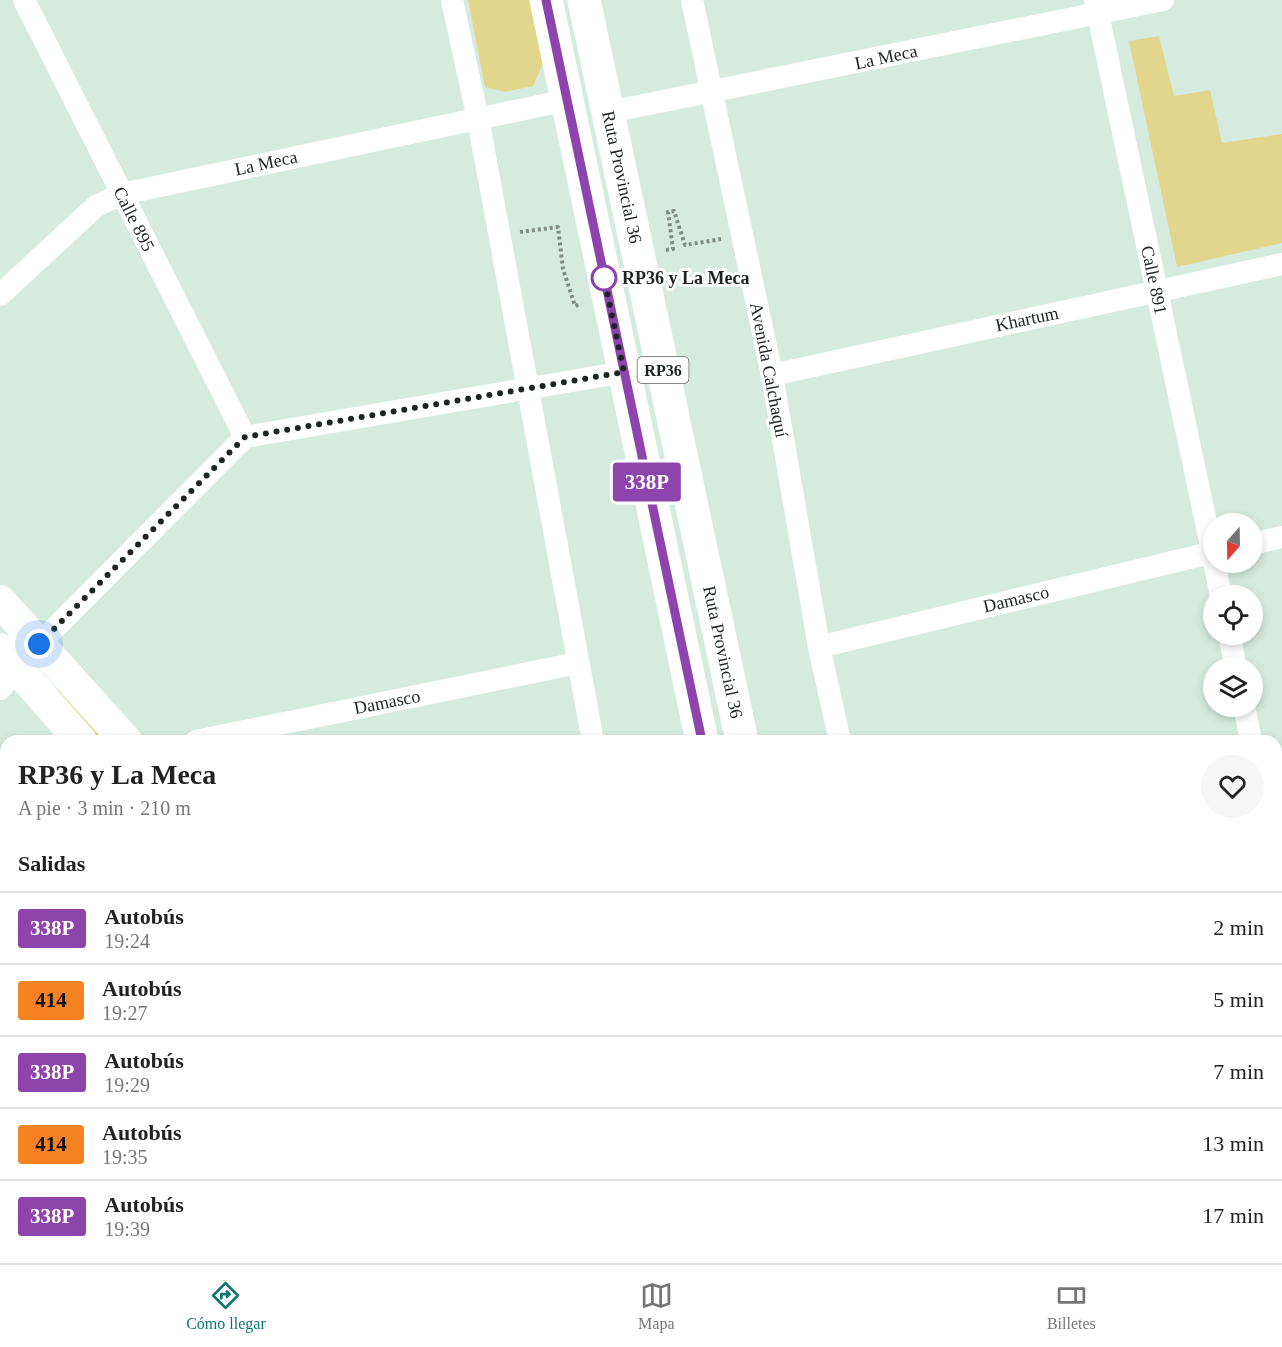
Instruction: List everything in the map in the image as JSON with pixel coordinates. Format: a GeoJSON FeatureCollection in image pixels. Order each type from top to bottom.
{"type":"FeatureCollection","features":[{"type":"Feature","properties":{"kind":"main road","name":"RP36"},"geometry":{"type":"LineString","coordinates":[[546,0],[701,735]]}},
{"type":"Feature","properties":{"kind":"main road","name":"Ruta Provincial 36"},"geometry":{"type":"LineString","coordinates":[[584,0],[741,735]]}},
{"type":"Feature","properties":{"kind":"main road"},"geometry":{"type":"LineString","coordinates":[[0,601],[17,661],[76,735]]}},
{"type":"Feature","properties":{"kind":"main road"},"geometry":{"type":"LineString","coordinates":[[17,661],[118,735]]}},
{"type":"Feature","properties":{"kind":"street","name":"Calle 895"},"geometry":{"type":"LineString","coordinates":[[24,0],[245,437]]}},
{"type":"Feature","properties":{"kind":"street"},"geometry":{"type":"LineString","coordinates":[[452,0],[478,119],[592,735]]}},
{"type":"Feature","properties":{"kind":"street","name":"Avenida Calchaquí"},"geometry":{"type":"LineString","coordinates":[[692,0],[772,375],[819,646],[839,735]]}},
{"type":"Feature","properties":{"kind":"street","name":"La Meca"},"geometry":{"type":"LineString","coordinates":[[609,112],[711,93],[1097,7],[1163,0]]}},
{"type":"Feature","properties":{"kind":"street","name":"Calle 891"},"geometry":{"type":"LineString","coordinates":[[1097,7],[1204,513]]}},
{"type":"Feature","properties":{"kind":"street","name":"La Meca"},"geometry":{"type":"LineString","coordinates":[[0,295],[96,206],[122,194],[567,100]]}},
{"type":"Feature","properties":{"kind":"street","name":"Khartum"},"geometry":{"type":"LineString","coordinates":[[772,375],[1282,264]]}},
{"type":"Feature","properties":{"kind":"street"},"geometry":{"type":"LineString","coordinates":[[17,661],[245,437],[624,372]]}},
{"type":"Feature","properties":{"kind":"street"},"geometry":{"type":"LineString","coordinates":[[1263,541],[1282,537]]}},
{"type":"Feature","properties":{"kind":"street","name":"Damasco"},"geometry":{"type":"LineString","coordinates":[[819,646],[1203,559]]}},
{"type":"Feature","properties":{"kind":"street","name":"Damasco"},"geometry":{"type":"LineString","coordinates":[[225,735],[578,663]]}},
{"type":"Feature","properties":{"kind":"street"},"geometry":{"type":"LineString","coordinates":[[1246,717],[1250,735]]}},
{"type":"Feature","properties":{"kind":"path"},"geometry":{"type":"LineString","coordinates":[[668,212],[674,211],[685,245],[742,235]]}},
{"type":"Feature","properties":{"kind":"path"},"geometry":{"type":"LineString","coordinates":[[499,234],[558,227],[563,269],[574,306]]}},
{"type":"Feature","properties":{"kind":"shaded area"},"geometry":{"type":"Polygon","coordinates":[[[468,0],[535,0],[547,54],[533,86],[505,92],[485,87],[468,0]]]}},
{"type":"Feature","properties":{"kind":"shaded area"},"geometry":{"type":"Polygon","coordinates":[[[1159,36],[1174,96],[1210,90],[1222,143],[1282,134],[1282,243],[1177,267],[1129,41],[1159,36]]]}},
{"type":"Feature","properties":{"kind":"shaded area"},"geometry":{"type":"Polygon","coordinates":[[[57,688],[64,688],[105,735],[92,735],[57,694],[57,688]]]}},
{"type":"Feature","properties":{"kind":"bus line","name":"338P"},"geometry":{"type":"LineString","coordinates":[[546,0],[701,735]]}},
{"type":"Feature","properties":{"kind":"place","name":"RP36 y La Meca"},"geometry":{"type":"Point","coordinates":[604,278]}},
{"type":"Feature","properties":{"kind":"route"},"geometry":{"type":"LineString","coordinates":[[39,644],[245,437],[624,372],[604,278]]}}]}
